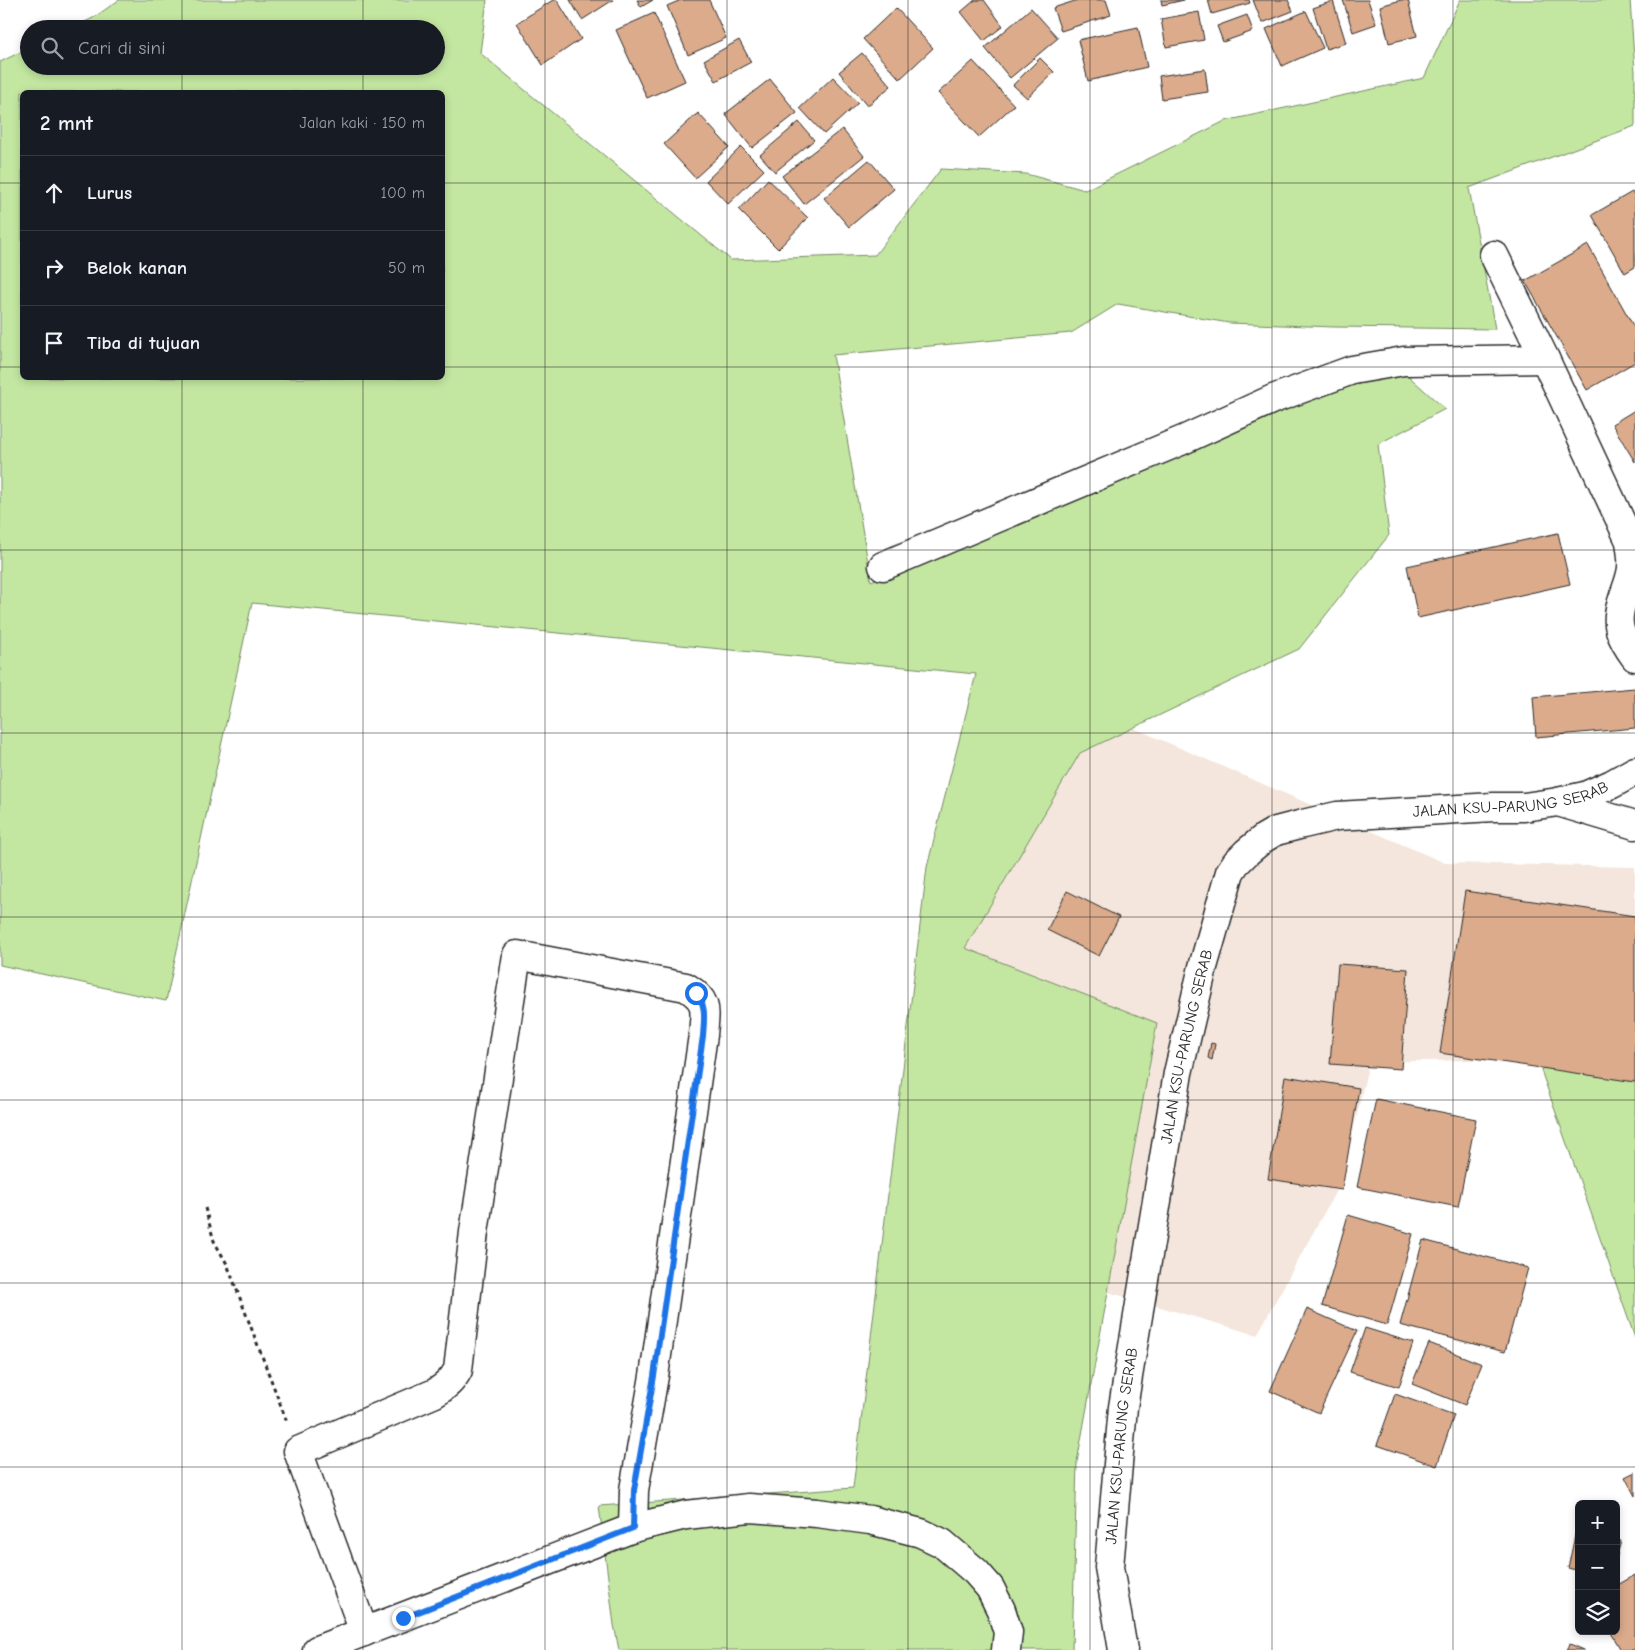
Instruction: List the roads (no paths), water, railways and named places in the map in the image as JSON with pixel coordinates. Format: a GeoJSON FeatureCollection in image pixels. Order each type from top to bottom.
{"type":"FeatureCollection","features":[{"type":"Feature","properties":{"kind":"street"},"geometry":{"type":"LineString","coordinates":[[1494,255],[1630,540],[1632,570],[1622,602],[1619,628],[1635,657]]}},
{"type":"Feature","properties":{"kind":"street"},"geometry":{"type":"LineString","coordinates":[[883,566],[1183,440],[1273,399],[1352,370],[1404,361],[1545,359]]}},
{"type":"Feature","properties":{"kind":"street","name":"JALAN KSU-PARUNG SERAB"},"geometry":{"type":"LineString","coordinates":[[1123,1650],[1109,1567],[1123,1407],[1178,1072],[1203,967],[1230,872],[1247,852],[1276,831],[1320,820],[1337,816],[1524,807],[1558,802],[1585,796],[1635,771]]}},
{"type":"Feature","properties":{"kind":"street"},"geometry":{"type":"LineString","coordinates":[[1558,802],[1635,825]]}},
{"type":"Feature","properties":{"kind":"street"},"geometry":{"type":"LineString","coordinates":[[364,1632],[298,1451],[434,1393],[446,1386],[458,1370],[474,1232],[517,956],[686,987],[702,999],[704,1007],[703,1036],[654,1376],[634,1490],[633,1528]]}},
{"type":"Feature","properties":{"kind":"street"},"geometry":{"type":"LineString","coordinates":[[317,1650],[633,1528],[686,1515],[749,1508],[817,1513],[861,1519],[921,1532],[942,1543],[976,1572],[990,1588],[1001,1610],[1008,1632],[1006,1650]]}}]}
